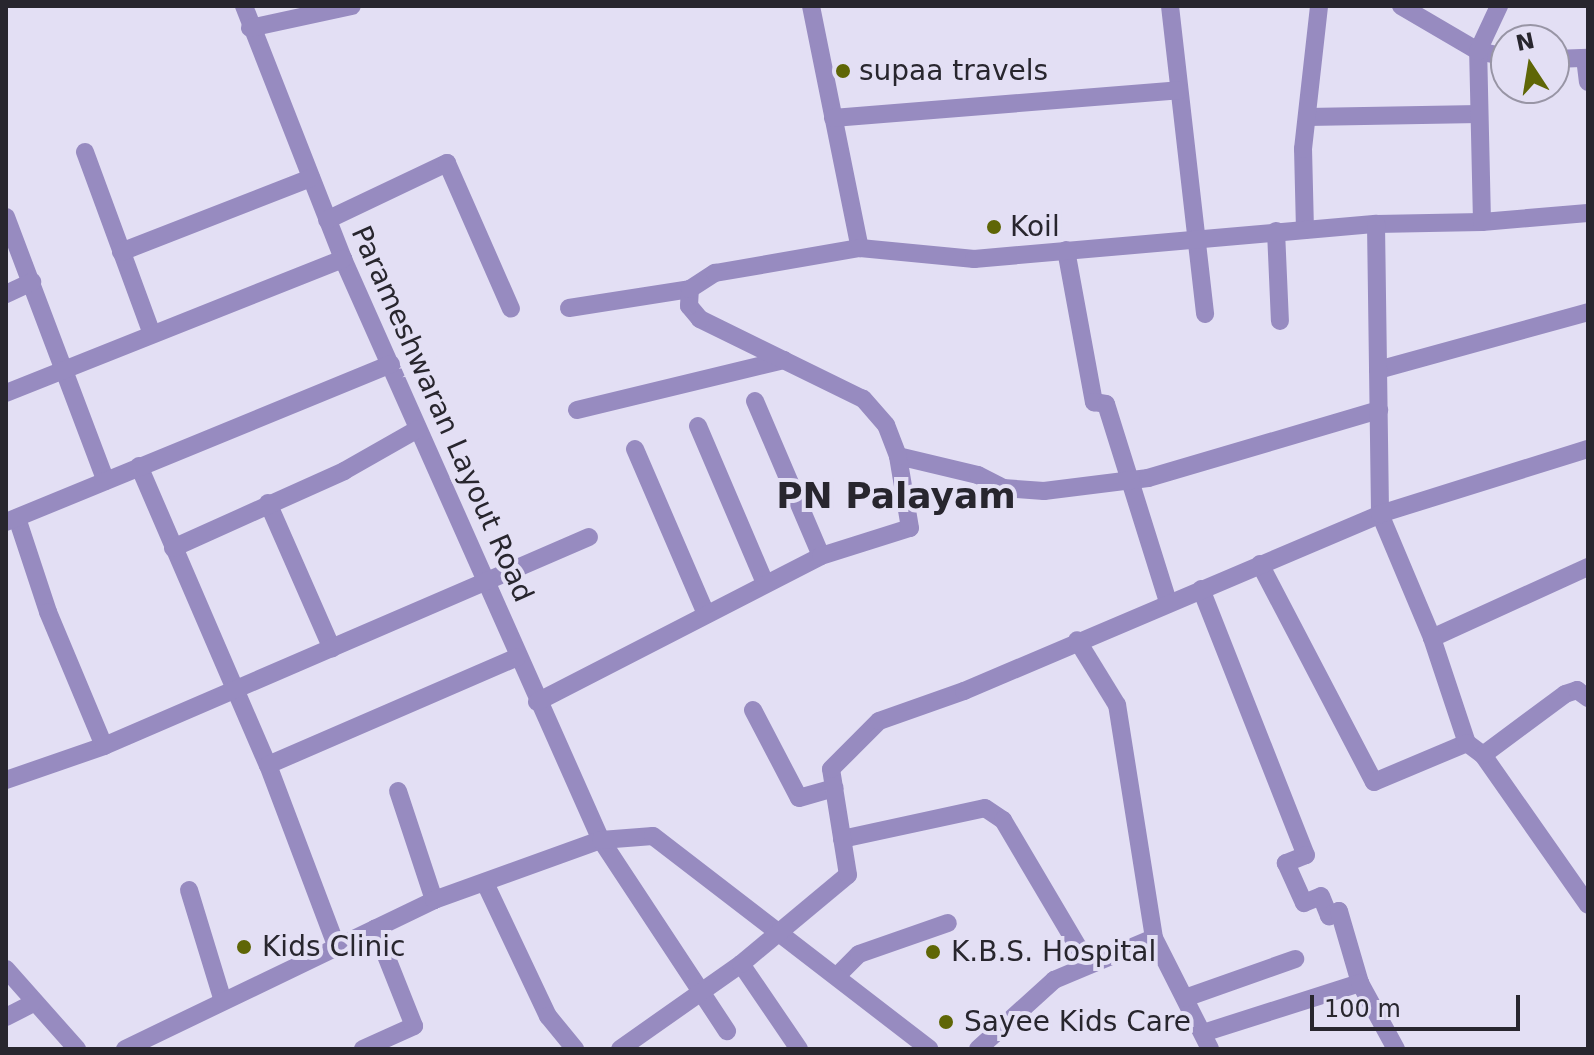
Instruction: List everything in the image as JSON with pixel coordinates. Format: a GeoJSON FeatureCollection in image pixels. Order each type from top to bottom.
{"type":"FeatureCollection","features":[{"type":"Feature","properties":{"kind":"street","name":"Parameshwaran Layout Road"},"geometry":{"type":"LineString","coordinates":[[244,6],[250,28],[343,259],[517,657],[601,840],[727,1031]]}},
{"type":"Feature","properties":{"kind":"street"},"geometry":{"type":"LineString","coordinates":[[250,28],[352,6]]}},
{"type":"Feature","properties":{"kind":"street"},"geometry":{"type":"LineString","coordinates":[[811,6],[860,248]]}},
{"type":"Feature","properties":{"kind":"street"},"geometry":{"type":"LineString","coordinates":[[1170,6],[1205,314]]}},
{"type":"Feature","properties":{"kind":"street"},"geometry":{"type":"LineString","coordinates":[[1305,230],[1307,117],[1319,6]]}},
{"type":"Feature","properties":{"kind":"street"},"geometry":{"type":"LineString","coordinates":[[1401,6],[1478,51],[1490,54]]}},
{"type":"Feature","properties":{"kind":"street"},"geometry":{"type":"LineString","coordinates":[[1482,222],[1478,51],[1499,6]]}},
{"type":"Feature","properties":{"kind":"street"},"geometry":{"type":"LineString","coordinates":[[1586,58],[1588,82]]}},
{"type":"Feature","properties":{"kind":"street"},"geometry":{"type":"LineString","coordinates":[[833,118],[1179,90]]}},
{"type":"Feature","properties":{"kind":"street"},"geometry":{"type":"LineString","coordinates":[[1307,117],[1479,114]]}},
{"type":"Feature","properties":{"kind":"street"},"geometry":{"type":"LineString","coordinates":[[85,152],[152,334]]}},
{"type":"Feature","properties":{"kind":"street"},"geometry":{"type":"LineString","coordinates":[[327,220],[447,163],[511,309]]}},
{"type":"Feature","properties":{"kind":"street"},"geometry":{"type":"LineString","coordinates":[[121,252],[311,178]]}},
{"type":"Feature","properties":{"kind":"street"},"geometry":{"type":"LineString","coordinates":[[569,308],[690,289],[715,273],[860,248],[974,259],[1198,236],[1376,224],[1482,222],[1588,213]]}},
{"type":"Feature","properties":{"kind":"street"},"geometry":{"type":"LineString","coordinates":[[6,217],[106,481]]}},
{"type":"Feature","properties":{"kind":"street"},"geometry":{"type":"LineString","coordinates":[[1376,224],[1380,514],[1432,638],[1467,743],[1483,755],[1588,905]]}},
{"type":"Feature","properties":{"kind":"street"},"geometry":{"type":"LineString","coordinates":[[1276,231],[1280,321]]}},
{"type":"Feature","properties":{"kind":"street"},"geometry":{"type":"LineString","coordinates":[[1066,250],[1094,402],[1106,404],[1133,479],[1168,602]]}},
{"type":"Feature","properties":{"kind":"street"},"geometry":{"type":"LineString","coordinates":[[6,393],[343,259]]}},
{"type":"Feature","properties":{"kind":"street"},"geometry":{"type":"LineString","coordinates":[[6,294],[32,282]]}},
{"type":"Feature","properties":{"kind":"street"},"geometry":{"type":"LineString","coordinates":[[537,702],[821,556],[910,528],[898,456],[886,425],[863,399],[700,319],[689,306],[690,289]]}},
{"type":"Feature","properties":{"kind":"street"},"geometry":{"type":"LineString","coordinates":[[1378,370],[1588,312]]}},
{"type":"Feature","properties":{"kind":"street"},"geometry":{"type":"LineString","coordinates":[[577,410],[784,360]]}},
{"type":"Feature","properties":{"kind":"street"},"geometry":{"type":"LineString","coordinates":[[104,746],[11,520],[391,364]]}},
{"type":"Feature","properties":{"kind":"street"},"geometry":{"type":"LineString","coordinates":[[755,401],[821,556]]}},
{"type":"Feature","properties":{"kind":"street"},"geometry":{"type":"LineString","coordinates":[[898,456],[1024,492],[1133,479],[1379,410]]}},
{"type":"Feature","properties":{"kind":"street"},"geometry":{"type":"LineString","coordinates":[[698,426],[765,583]]}},
{"type":"Feature","properties":{"kind":"street"},"geometry":{"type":"LineString","coordinates":[[173,548],[344,471],[418,429]]}},
{"type":"Feature","properties":{"kind":"street"},"geometry":{"type":"LineString","coordinates":[[635,449],[706,614]]}},
{"type":"Feature","properties":{"kind":"street"},"geometry":{"type":"LineString","coordinates":[[620,1049],[741,964],[848,875],[831,769],[879,721],[1380,514],[1588,449]]}},
{"type":"Feature","properties":{"kind":"street"},"geometry":{"type":"LineString","coordinates":[[139,466],[268,765],[336,945]]}},
{"type":"Feature","properties":{"kind":"street"},"geometry":{"type":"LineString","coordinates":[[268,503],[332,649]]}},
{"type":"Feature","properties":{"kind":"street"},"geometry":{"type":"LineString","coordinates":[[6,780],[104,746],[589,537]]}},
{"type":"Feature","properties":{"kind":"street"},"geometry":{"type":"LineString","coordinates":[[1260,564],[1374,782],[1467,743]]}},
{"type":"Feature","properties":{"kind":"street"},"geometry":{"type":"LineString","coordinates":[[1432,638],[1588,567]]}},
{"type":"Feature","properties":{"kind":"street"},"geometry":{"type":"LineString","coordinates":[[1201,589],[1306,855],[1286,863],[1304,903],[1321,896],[1329,916],[1339,911],[1360,983],[1396,1049]]}},
{"type":"Feature","properties":{"kind":"street"},"geometry":{"type":"LineString","coordinates":[[1077,640],[1117,705],[1154,938],[1206,1041],[1360,983]]}},
{"type":"Feature","properties":{"kind":"street"},"geometry":{"type":"LineString","coordinates":[[268,765],[517,657]]}},
{"type":"Feature","properties":{"kind":"street"},"geometry":{"type":"LineString","coordinates":[[1483,755],[1565,694],[1577,690],[1588,698]]}},
{"type":"Feature","properties":{"kind":"street"},"geometry":{"type":"LineString","coordinates":[[753,710],[799,798],[835,788]]}},
{"type":"Feature","properties":{"kind":"street"},"geometry":{"type":"LineString","coordinates":[[398,791],[434,900]]}},
{"type":"Feature","properties":{"kind":"street"},"geometry":{"type":"LineString","coordinates":[[842,839],[985,808],[1003,820],[1088,964]]}},
{"type":"Feature","properties":{"kind":"street"},"geometry":{"type":"LineString","coordinates":[[125,1049],[434,900],[486,885],[601,840],[653,836],[839,974],[930,1049]]}},
{"type":"Feature","properties":{"kind":"street"},"geometry":{"type":"LineString","coordinates":[[486,885],[548,1016],[575,1049]]}},
{"type":"Feature","properties":{"kind":"street"},"geometry":{"type":"LineString","coordinates":[[189,890],[223,1001]]}},
{"type":"Feature","properties":{"kind":"street"},"geometry":{"type":"LineString","coordinates":[[839,974],[859,954],[948,923]]}},
{"type":"Feature","properties":{"kind":"street"},"geometry":{"type":"LineString","coordinates":[[363,1049],[414,1026],[375,928]]}},
{"type":"Feature","properties":{"kind":"street"},"geometry":{"type":"LineString","coordinates":[[978,1049],[1054,980],[1154,938]]}},
{"type":"Feature","properties":{"kind":"street"},"geometry":{"type":"LineString","coordinates":[[1185,998],[1295,959]]}},
{"type":"Feature","properties":{"kind":"street"},"geometry":{"type":"LineString","coordinates":[[741,964],[799,1049]]}},
{"type":"Feature","properties":{"kind":"street"},"geometry":{"type":"LineString","coordinates":[[6,969],[32,1004],[77,1049]]}},
{"type":"Feature","properties":{"kind":"street"},"geometry":{"type":"LineString","coordinates":[[6,1017],[32,1004]]}},
{"type":"Feature","properties":{"kind":"place","name":"supaa travels"},"geometry":{"type":"Point","coordinates":[843,71]}},
{"type":"Feature","properties":{"kind":"place","name":"Koil"},"geometry":{"type":"Point","coordinates":[994,227]}},
{"type":"Feature","properties":{"kind":"place","name":"Kids Clinic"},"geometry":{"type":"Point","coordinates":[244,947]}},
{"type":"Feature","properties":{"kind":"place","name":"K.B.S. Hospital"},"geometry":{"type":"Point","coordinates":[933,952]}},
{"type":"Feature","properties":{"kind":"place","name":"Sayee Kids Care"},"geometry":{"type":"Point","coordinates":[946,1022]}},
{"type":"Feature","properties":{"kind":"district","name":"PN Palayam"},"geometry":{"type":"Point","coordinates":[896,496]}}]}
